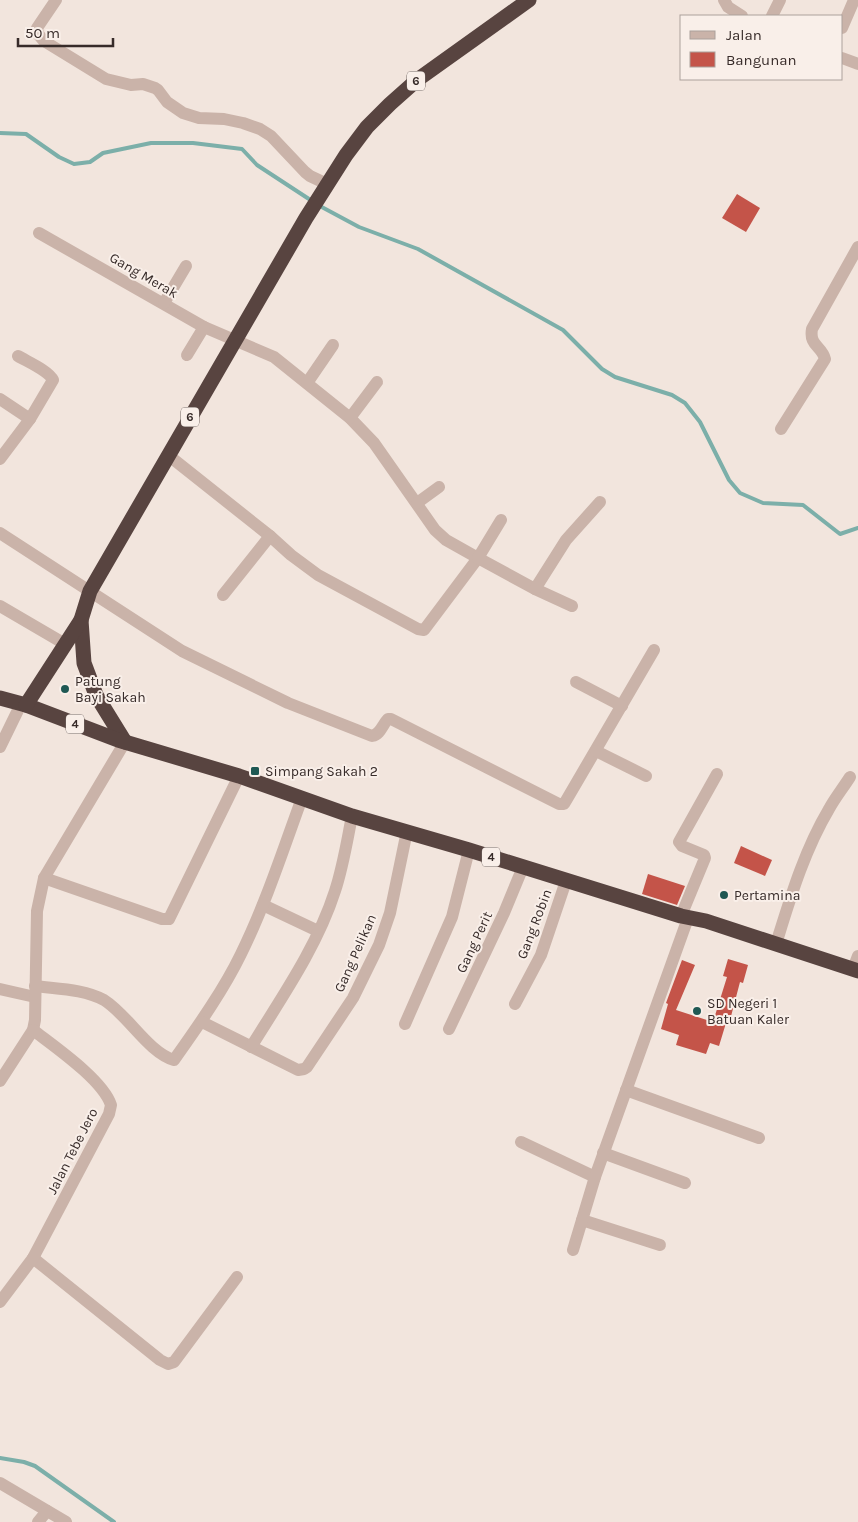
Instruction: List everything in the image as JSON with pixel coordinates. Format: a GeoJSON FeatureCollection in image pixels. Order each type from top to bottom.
{"type":"FeatureCollection","features":[{"type":"Feature","properties":{"kind":"highway","name":"6"},"geometry":{"type":"LineString","coordinates":[[23,705],[81,620],[90,591],[306,218],[346,156],[367,127],[417,80],[529,0]]}},
{"type":"Feature","properties":{"kind":"highway","name":"6"},"geometry":{"type":"LineString","coordinates":[[81,620],[84,663],[96,695],[125,742]]}},
{"type":"Feature","properties":{"kind":"highway"},"geometry":{"type":"LineString","coordinates":[[0,698],[23,705]]}},
{"type":"Feature","properties":{"kind":"highway","name":"4"},"geometry":{"type":"LineString","coordinates":[[23,705],[125,742],[239,776],[352,816],[469,850],[684,917],[706,921],[776,944],[856,965]]}},
{"type":"Feature","properties":{"kind":"street"},"geometry":{"type":"LineString","coordinates":[[56,0],[37,28],[38,34],[44,41],[106,79],[131,86],[143,84],[155,88],[167,102],[183,113],[200,118],[224,119],[260,129],[271,136],[305,172],[326,185]]}},
{"type":"Feature","properties":{"kind":"street"},"geometry":{"type":"LineString","coordinates":[[724,0],[728,7],[740,15]]}},
{"type":"Feature","properties":{"kind":"street"},"geometry":{"type":"LineString","coordinates":[[772,15],[780,0]]}},
{"type":"Feature","properties":{"kind":"street"},"geometry":{"type":"LineString","coordinates":[[843,26],[854,0]]}},
{"type":"Feature","properties":{"kind":"street"},"geometry":{"type":"LineString","coordinates":[[843,58],[858,64]]}},
{"type":"Feature","properties":{"kind":"street","name":"Gang Merak"},"geometry":{"type":"LineString","coordinates":[[39,233],[204,327],[274,357],[350,418],[374,443],[435,530],[446,540],[535,589],[572,606]]}},
{"type":"Feature","properties":{"kind":"street"},"geometry":{"type":"LineString","coordinates":[[781,429],[825,359],[823,353],[812,341],[812,329],[858,247]]}},
{"type":"Feature","properties":{"kind":"street"},"geometry":{"type":"LineString","coordinates":[[164,303],[186,266]]}},
{"type":"Feature","properties":{"kind":"street"},"geometry":{"type":"LineString","coordinates":[[187,354],[204,327]]}},
{"type":"Feature","properties":{"kind":"street"},"geometry":{"type":"LineString","coordinates":[[306,382],[332,345]]}},
{"type":"Feature","properties":{"kind":"street"},"geometry":{"type":"LineString","coordinates":[[0,459],[30,419],[54,380],[18,356]]}},
{"type":"Feature","properties":{"kind":"street"},"geometry":{"type":"LineString","coordinates":[[350,418],[377,382]]}},
{"type":"Feature","properties":{"kind":"street"},"geometry":{"type":"LineString","coordinates":[[0,399],[30,419]]}},
{"type":"Feature","properties":{"kind":"street"},"geometry":{"type":"LineString","coordinates":[[168,455],[270,536],[290,555],[318,575],[421,630],[424,630],[478,558],[501,520]]}},
{"type":"Feature","properties":{"kind":"street"},"geometry":{"type":"LineString","coordinates":[[417,503],[439,487]]}},
{"type":"Feature","properties":{"kind":"street"},"geometry":{"type":"LineString","coordinates":[[535,589],[566,540],[600,502]]}},
{"type":"Feature","properties":{"kind":"street"},"geometry":{"type":"LineString","coordinates":[[0,533],[182,651],[288,703],[372,736],[378,734],[388,719],[392,719],[559,804],[564,804],[654,650]]}},
{"type":"Feature","properties":{"kind":"street"},"geometry":{"type":"LineString","coordinates":[[223,595],[270,536]]}},
{"type":"Feature","properties":{"kind":"street"},"geometry":{"type":"LineString","coordinates":[[0,606],[65,644]]}},
{"type":"Feature","properties":{"kind":"street"},"geometry":{"type":"LineString","coordinates":[[576,682],[622,706]]}},
{"type":"Feature","properties":{"kind":"street"},"geometry":{"type":"LineString","coordinates":[[0,747],[23,705]]}},
{"type":"Feature","properties":{"kind":"street"},"geometry":{"type":"LineString","coordinates":[[0,1081],[35,1008],[37,911],[44,878],[125,742]]}},
{"type":"Feature","properties":{"kind":"street"},"geometry":{"type":"LineString","coordinates":[[596,751],[646,776]]}},
{"type":"Feature","properties":{"kind":"street"},"geometry":{"type":"LineString","coordinates":[[573,1250],[603,1153],[705,858],[704,855],[682,846],[679,842],[717,774]]}},
{"type":"Feature","properties":{"kind":"street"},"geometry":{"type":"LineString","coordinates":[[44,878],[162,919],[169,919],[239,776]]}},
{"type":"Feature","properties":{"kind":"street"},"geometry":{"type":"LineString","coordinates":[[776,944],[794,886],[810,848],[828,810],[850,777]]}},
{"type":"Feature","properties":{"kind":"street"},"geometry":{"type":"LineString","coordinates":[[0,989],[35,1008],[90,994],[112,1006],[166,1058],[174,1060],[202,1022],[240,956],[263,905],[302,798]]}},
{"type":"Feature","properties":{"kind":"street"},"geometry":{"type":"LineString","coordinates":[[202,1022],[251,1047],[298,971],[318,932],[335,891],[352,816]]}},
{"type":"Feature","properties":{"kind":"street","name":"Gang Pelikan"},"geometry":{"type":"LineString","coordinates":[[251,1047],[298,1070],[304,1070],[311,1063],[348,1006],[379,945],[390,913],[407,832]]}},
{"type":"Feature","properties":{"kind":"street"},"geometry":{"type":"LineString","coordinates":[[405,1024],[452,917],[469,850]]}},
{"type":"Feature","properties":{"kind":"street","name":"Gang Perit"},"geometry":{"type":"LineString","coordinates":[[449,1030],[500,921],[522,867]]}},
{"type":"Feature","properties":{"kind":"street","name":"Gang Robin"},"geometry":{"type":"LineString","coordinates":[[516,1004],[541,955],[566,880]]}},
{"type":"Feature","properties":{"kind":"street"},"geometry":{"type":"LineString","coordinates":[[263,905],[318,932]]}},
{"type":"Feature","properties":{"kind":"street","name":"Jalan Tebe Jero"},"geometry":{"type":"LineString","coordinates":[[0,1302],[33,1258],[109,1114],[111,1105],[104,1091],[69,1058],[35,1008]]}},
{"type":"Feature","properties":{"kind":"street"},"geometry":{"type":"LineString","coordinates":[[626,1090],[759,1138]]}},
{"type":"Feature","properties":{"kind":"street"},"geometry":{"type":"LineString","coordinates":[[521,1142],[595,1177]]}},
{"type":"Feature","properties":{"kind":"street"},"geometry":{"type":"LineString","coordinates":[[603,1153],[685,1183]]}},
{"type":"Feature","properties":{"kind":"street"},"geometry":{"type":"LineString","coordinates":[[582,1220],[660,1244]]}},
{"type":"Feature","properties":{"kind":"street"},"geometry":{"type":"LineString","coordinates":[[33,1258],[160,1360],[168,1364],[174,1362],[237,1278]]}},
{"type":"Feature","properties":{"kind":"street"},"geometry":{"type":"LineString","coordinates":[[0,1483],[66,1522]]}},
{"type":"Feature","properties":{"kind":"street"},"geometry":{"type":"LineString","coordinates":[[38,1522],[46,1511]]}},
{"type":"Feature","properties":{"kind":"building"},"geometry":{"type":"Polygon","coordinates":[[[737,194],[760,208],[746,232],[722,218],[737,194]]]}},
{"type":"Feature","properties":{"kind":"building"},"geometry":{"type":"Polygon","coordinates":[[[741,846],[772,860],[765,876],[734,863],[741,846]]]}},
{"type":"Feature","properties":{"kind":"building"},"geometry":{"type":"Polygon","coordinates":[[[648,874],[685,886],[677,905],[642,894],[648,874]]]}},
{"type":"Feature","properties":{"kind":"building"},"geometry":{"type":"Polygon","coordinates":[[[728,959],[748,965],[743,983],[740,982],[729,1024],[726,1023],[719,1046],[710,1043],[706,1054],[676,1045],[679,1035],[661,1029],[668,1004],[666,1003],[682,960],[695,965],[676,1010],[713,1022],[727,977],[723,976],[728,959]]]}},
{"type":"Feature","properties":{"kind":"waterway"},"geometry":{"type":"LineString","coordinates":[[0,133],[26,134],[59,157],[74,164],[90,162],[103,153],[151,143],[193,143],[242,149],[257,165],[312,201]]}},
{"type":"Feature","properties":{"kind":"waterway"},"geometry":{"type":"LineString","coordinates":[[318,205],[359,227],[418,249],[563,330],[602,369],[615,377],[672,395],[685,403],[700,422],[729,480],[740,493],[763,503],[803,505],[840,534],[858,528]]}},
{"type":"Feature","properties":{"kind":"waterway"},"geometry":{"type":"LineString","coordinates":[[0,1458],[35,1466],[114,1522]]}},
{"type":"Feature","properties":{"kind":"place","name":"Patung Bayi Sakah"},"geometry":{"type":"Point","coordinates":[65,689]}},
{"type":"Feature","properties":{"kind":"place","name":"Simpang Sakah 2"},"geometry":{"type":"Point","coordinates":[255,771]}},
{"type":"Feature","properties":{"kind":"place","name":"Pertamina"},"geometry":{"type":"Point","coordinates":[724,895]}},
{"type":"Feature","properties":{"kind":"place","name":"SD Negeri 1 Batuan Kaler"},"geometry":{"type":"Point","coordinates":[697,1011]}}]}
